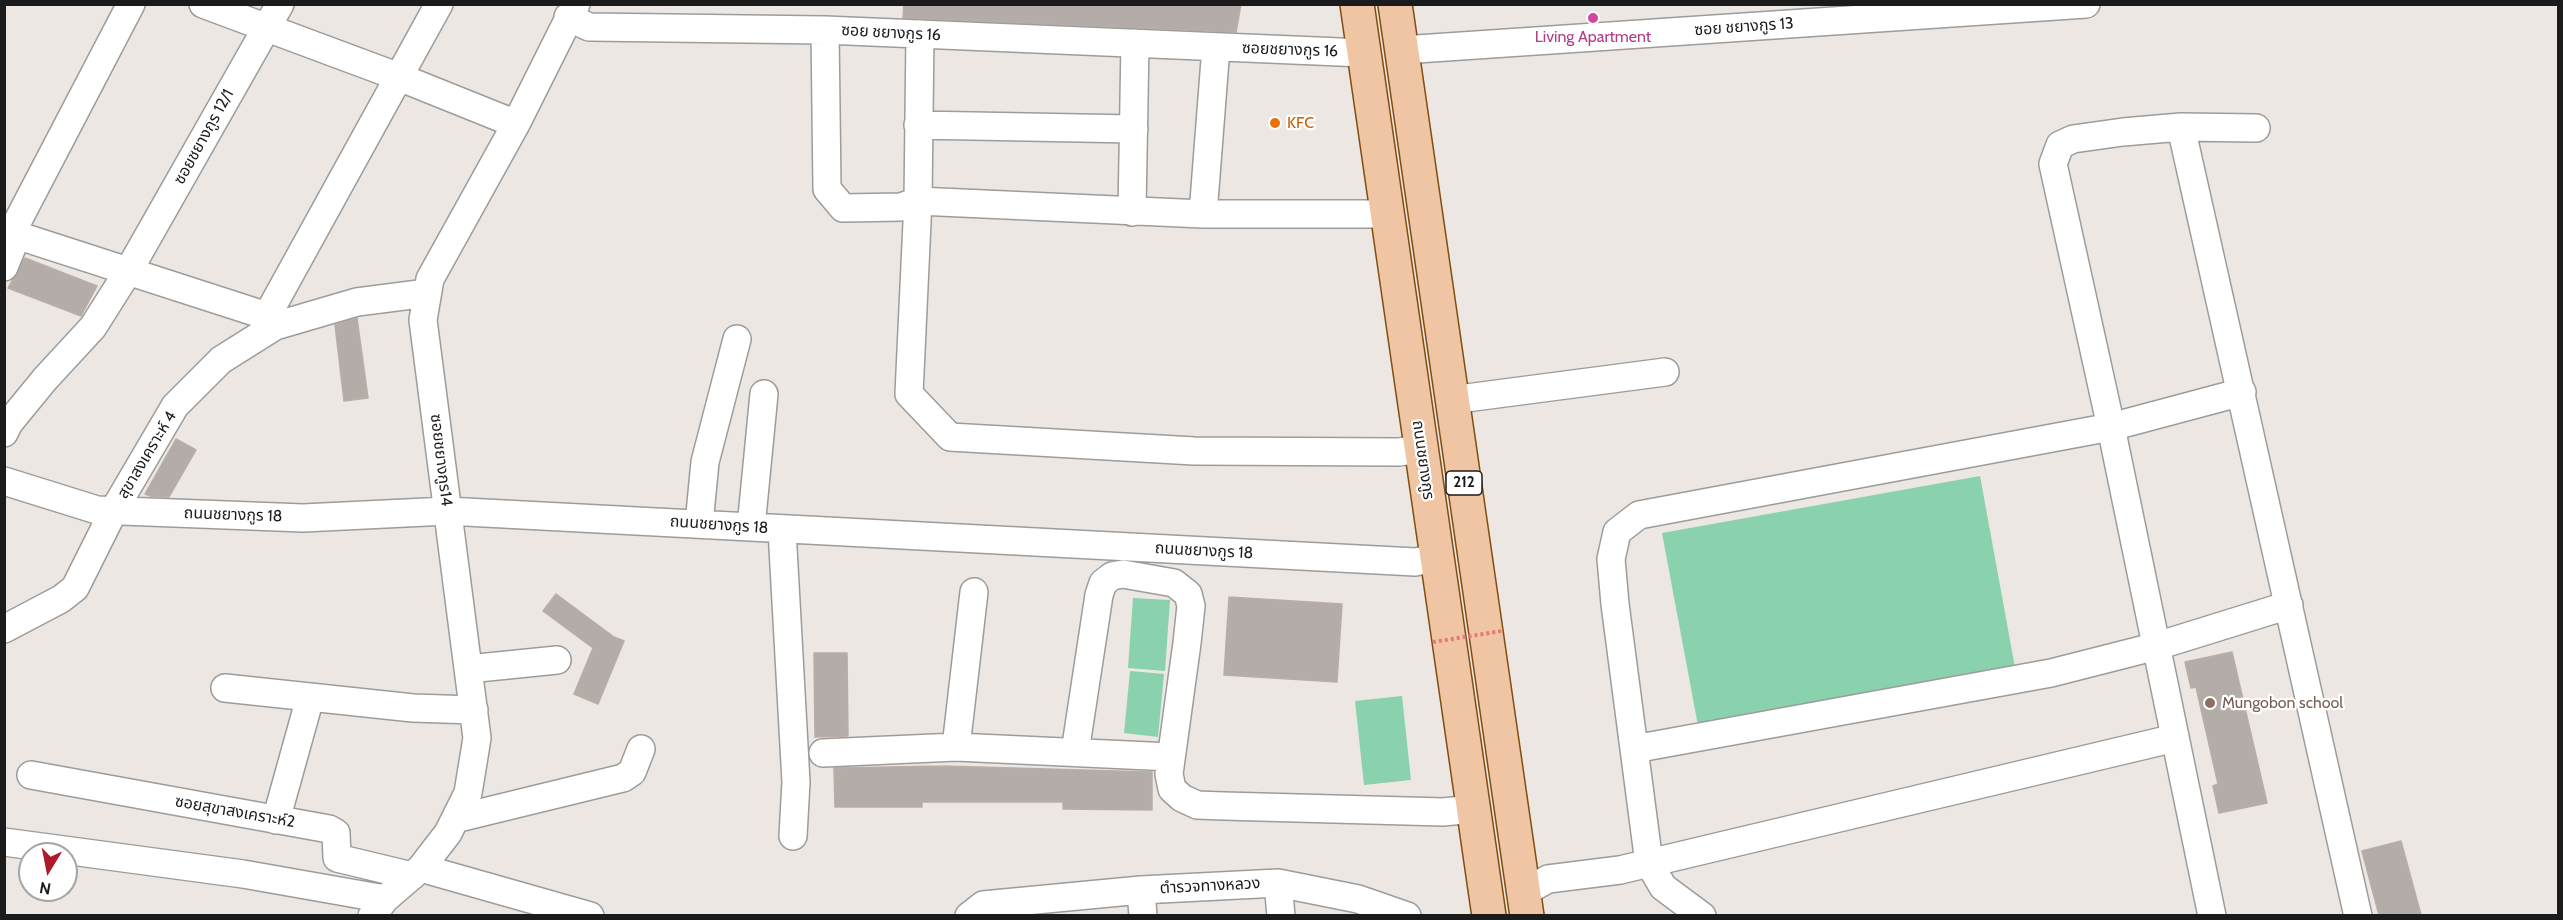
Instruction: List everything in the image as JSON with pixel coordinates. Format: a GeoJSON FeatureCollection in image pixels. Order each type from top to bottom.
{"type":"FeatureCollection","features":[{"type":"Feature","properties":{"kind":"main road","name":"ถนนชยางกูร"},"geometry":{"type":"LineString","coordinates":[[1357,4],[1488,907]]}},
{"type":"Feature","properties":{"kind":"main road","name":"212"},"geometry":{"type":"LineString","coordinates":[[1395,4],[1525,904]]}},
{"type":"Feature","properties":{"kind":"main road"},"geometry":{"type":"LineString","coordinates":[[1363,53],[1402,50]]}},
{"type":"Feature","properties":{"kind":"main road"},"geometry":{"type":"LineString","coordinates":[[1488,907],[1525,904]]}},
{"type":"Feature","properties":{"kind":"street"},"geometry":{"type":"LineString","coordinates":[[4,267],[13,245],[8,231],[131,4]]}},
{"type":"Feature","properties":{"kind":"street"},"geometry":{"type":"LineString","coordinates":[[203,4],[399,77],[516,124]]}},
{"type":"Feature","properties":{"kind":"street","name":"ซอยชยางกูร 12/1"},"geometry":{"type":"LineString","coordinates":[[4,433],[9,423],[45,380],[93,327],[129,270],[280,4]]}},
{"type":"Feature","properties":{"kind":"street"},"geometry":{"type":"LineString","coordinates":[[8,231],[267,316],[439,4]]}},
{"type":"Feature","properties":{"kind":"street","name":"ซอย ชยางกูร 13"},"geometry":{"type":"LineString","coordinates":[[1402,50],[2086,4]]}},
{"type":"Feature","properties":{"kind":"street","name":"ซอย ชยางกูร 16"},"geometry":{"type":"LineString","coordinates":[[572,10],[588,27],[825,30],[1216,47]]}},
{"type":"Feature","properties":{"kind":"street","name":"ซอยชยางกูร14"},"geometry":{"type":"LineString","coordinates":[[379,907],[416,872],[448,833],[468,793],[477,738],[423,320],[430,279],[516,124],[572,10]]}},
{"type":"Feature","properties":{"kind":"street"},"geometry":{"type":"LineString","coordinates":[[825,30],[826,189],[843,208],[901,207],[918,201],[1203,214],[1387,214]]}},
{"type":"Feature","properties":{"kind":"street"},"geometry":{"type":"LineString","coordinates":[[920,34],[918,201],[909,394],[950,436],[1194,451],[1399,452],[1421,449]]}},
{"type":"Feature","properties":{"kind":"street"},"geometry":{"type":"LineString","coordinates":[[1132,212],[1135,43]]}},
{"type":"Feature","properties":{"kind":"street"},"geometry":{"type":"LineString","coordinates":[[1203,214],[1216,47]]}},
{"type":"Feature","properties":{"kind":"street","name":"ซอยชยางกูร 16"},"geometry":{"type":"LineString","coordinates":[[1216,47],[1363,53]]}},
{"type":"Feature","properties":{"kind":"street"},"geometry":{"type":"LineString","coordinates":[[918,125],[1134,129]]}},
{"type":"Feature","properties":{"kind":"street"},"geometry":{"type":"LineString","coordinates":[[2212,915],[2111,427],[2053,164],[2060,145],[2073,139],[2181,127],[2256,128]]}},
{"type":"Feature","properties":{"kind":"street"},"geometry":{"type":"LineString","coordinates":[[2181,127],[2358,915]]}},
{"type":"Feature","properties":{"kind":"street","name":"สุขาสงเคราะห์ 4"},"geometry":{"type":"LineString","coordinates":[[4,629],[61,599],[75,588],[114,510],[175,406],[222,360],[252,338],[275,326],[357,302],[427,293]]}},
{"type":"Feature","properties":{"kind":"street"},"geometry":{"type":"LineString","coordinates":[[699,524],[705,462],[737,339]]}},
{"type":"Feature","properties":{"kind":"street"},"geometry":{"type":"LineString","coordinates":[[1451,400],[1665,372]]}},
{"type":"Feature","properties":{"kind":"street"},"geometry":{"type":"LineString","coordinates":[[1702,915],[1663,887],[1649,863],[1611,560],[1617,531],[1638,515],[2111,427],[2242,392]]}},
{"type":"Feature","properties":{"kind":"street"},"geometry":{"type":"LineString","coordinates":[[751,527],[764,394]]}},
{"type":"Feature","properties":{"kind":"street","name":"ถนนชยางกูร 18"},"geometry":{"type":"LineString","coordinates":[[4,481],[97,510],[303,518],[447,512],[1415,562],[1437,558]]}},
{"type":"Feature","properties":{"kind":"street"},"geometry":{"type":"LineString","coordinates":[[782,530],[796,782],[793,836]]}},
{"type":"Feature","properties":{"kind":"street"},"geometry":{"type":"LineString","coordinates":[[1075,752],[1102,583],[1112,576],[1123,574],[1174,583],[1188,594],[1191,606],[1187,644],[1169,774],[1172,789],[1182,798],[1197,805],[1443,812],[1473,808]]}},
{"type":"Feature","properties":{"kind":"street"},"geometry":{"type":"LineString","coordinates":[[956,747],[974,592]]}},
{"type":"Feature","properties":{"kind":"street"},"geometry":{"type":"LineString","coordinates":[[1634,749],[2051,673],[2157,646],[2289,606]]}},
{"type":"Feature","properties":{"kind":"street"},"geometry":{"type":"LineString","coordinates":[[468,669],[557,660]]}},
{"type":"Feature","properties":{"kind":"street"},"geometry":{"type":"LineString","coordinates":[[225,688],[412,708],[474,710]]}},
{"type":"Feature","properties":{"kind":"street"},"geometry":{"type":"LineString","coordinates":[[276,820],[310,698]]}},
{"type":"Feature","properties":{"kind":"street"},"geometry":{"type":"LineString","coordinates":[[1525,904],[1548,879],[1620,870],[2175,738]]}},
{"type":"Feature","properties":{"kind":"street"},"geometry":{"type":"LineString","coordinates":[[823,753],[956,747],[1171,757]]}},
{"type":"Feature","properties":{"kind":"street"},"geometry":{"type":"LineString","coordinates":[[455,819],[623,778],[633,772],[641,749]]}},
{"type":"Feature","properties":{"kind":"street","name":"ซอยสุขาสงเคราะห์2"},"geometry":{"type":"LineString","coordinates":[[31,775],[329,829],[336,833],[336,853],[342,860],[416,872]]}},
{"type":"Feature","properties":{"kind":"street"},"geometry":{"type":"LineString","coordinates":[[4,842],[243,874],[379,907]]}},
{"type":"Feature","properties":{"kind":"street"},"geometry":{"type":"LineString","coordinates":[[416,872],[582,914]]}},
{"type":"Feature","properties":{"kind":"street","name":"ตำรวจทางหลวง"},"geometry":{"type":"LineString","coordinates":[[1278,882],[1281,915]]}},
{"type":"Feature","properties":{"kind":"street","name":"ตำรวจทางหลวง"},"geometry":{"type":"LineString","coordinates":[[969,915],[983,905],[1142,903],[1278,882],[1358,898],[1407,915]]}},
{"type":"Feature","properties":{"kind":"path"},"geometry":{"type":"LineString","coordinates":[[1433,642],[1502,631]]}},
{"type":"Feature","properties":{"kind":"green space"},"geometry":{"type":"Polygon","coordinates":[[[1980,476],[2016,673],[1699,731],[1662,533],[1980,476]]]}},
{"type":"Feature","properties":{"kind":"green space"},"geometry":{"type":"Polygon","coordinates":[[[1133,598],[1170,600],[1165,671],[1128,668],[1133,598]]]}},
{"type":"Feature","properties":{"kind":"green space"},"geometry":{"type":"Polygon","coordinates":[[[1130,671],[1164,674],[1158,737],[1124,733],[1130,671]]]}},
{"type":"Feature","properties":{"kind":"green space"},"geometry":{"type":"Polygon","coordinates":[[[1402,696],[1411,780],[1364,785],[1355,701],[1402,696]]]}},
{"type":"Feature","properties":{"kind":"building"},"geometry":{"type":"Polygon","coordinates":[[[904,4],[1241,4],[1236,32],[903,18],[904,4]]]}},
{"type":"Feature","properties":{"kind":"building"},"geometry":{"type":"Polygon","coordinates":[[[25,258],[97,286],[81,316],[8,288],[25,258]]]}},
{"type":"Feature","properties":{"kind":"building"},"geometry":{"type":"Polygon","coordinates":[[[357,318],[368,398],[344,401],[335,325],[357,318]]]}},
{"type":"Feature","properties":{"kind":"building"},"geometry":{"type":"Polygon","coordinates":[[[176,439],[196,450],[169,497],[145,494],[176,439]]]}},
{"type":"Feature","properties":{"kind":"building"},"geometry":{"type":"Polygon","coordinates":[[[556,594],[614,637],[624,641],[598,704],[574,694],[593,648],[543,611],[556,594]]]}},
{"type":"Feature","properties":{"kind":"building"},"geometry":{"type":"Polygon","coordinates":[[[1229,597],[1342,604],[1337,682],[1224,675],[1229,597]]]}},
{"type":"Feature","properties":{"kind":"building"},"geometry":{"type":"Polygon","coordinates":[[[2232,652],[2267,803],[2219,813],[2213,786],[2218,784],[2196,687],[2191,688],[2185,662],[2232,652]]]}},
{"type":"Feature","properties":{"kind":"building"},"geometry":{"type":"Polygon","coordinates":[[[814,653],[847,653],[848,736],[815,737],[814,653]]]}},
{"type":"Feature","properties":{"kind":"building"},"geometry":{"type":"Polygon","coordinates":[[[943,766],[1152,772],[1152,810],[1063,809],[1063,802],[922,802],[922,807],[835,807],[834,768],[943,766]]]}},
{"type":"Feature","properties":{"kind":"building"},"geometry":{"type":"Polygon","coordinates":[[[2401,841],[2421,915],[2379,915],[2362,851],[2401,841]]]}},
{"type":"Feature","properties":{"kind":"place","name":"Living Apartment"},"geometry":{"type":"Point","coordinates":[1593,18]}},
{"type":"Feature","properties":{"kind":"place","name":"KFC"},"geometry":{"type":"Point","coordinates":[1275,123]}},
{"type":"Feature","properties":{"kind":"place","name":"Mungobon school"},"geometry":{"type":"Point","coordinates":[2210,703]}}]}
